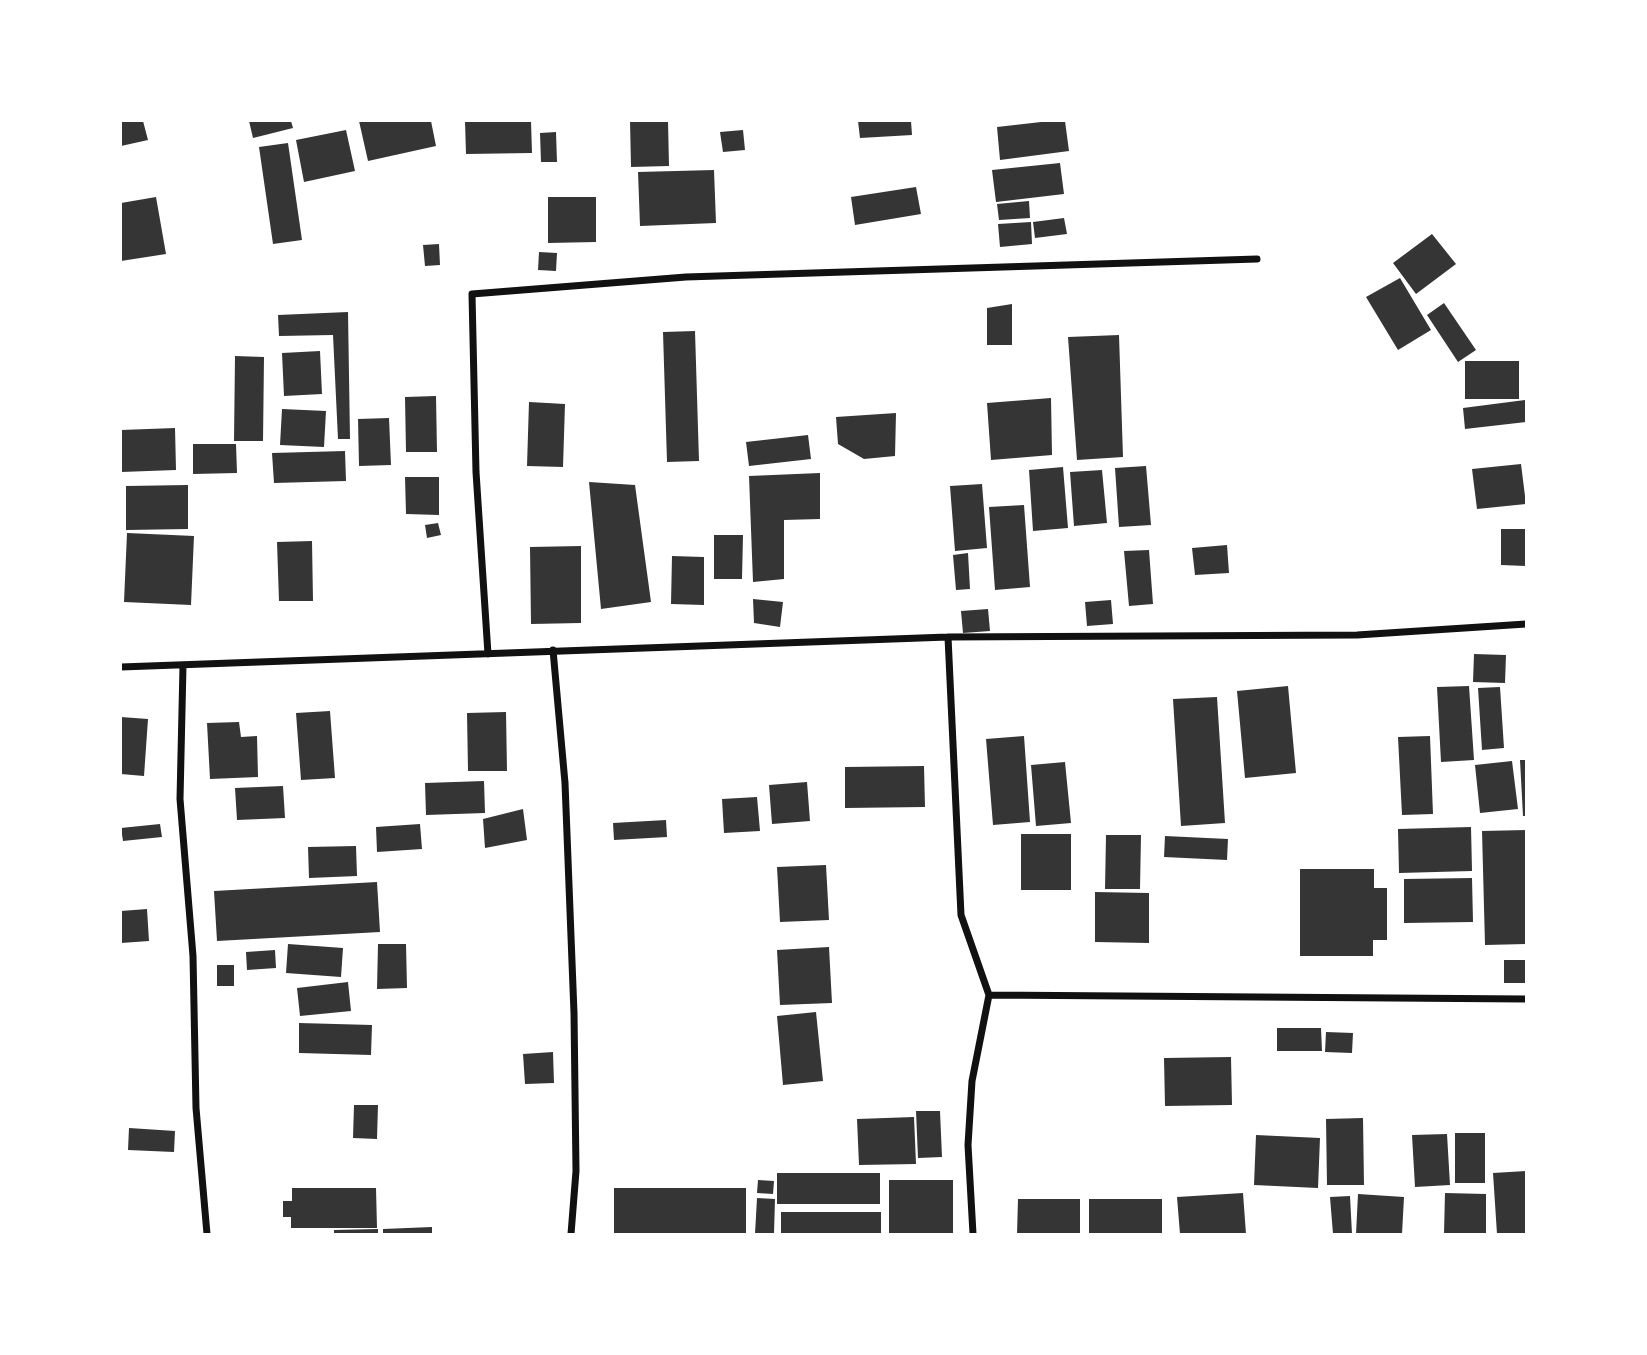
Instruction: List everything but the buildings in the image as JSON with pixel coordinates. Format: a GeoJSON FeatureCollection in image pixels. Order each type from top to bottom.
{"type":"FeatureCollection","features":[{"type":"Feature","properties":{"kind":"street"},"geometry":{"type":"LineString","coordinates":[[488,654],[476,472],[472,294],[686,277],[1257,259]]}},
{"type":"Feature","properties":{"kind":"street"},"geometry":{"type":"LineString","coordinates":[[121,667],[948,637],[1357,635],[1526,624]]}},
{"type":"Feature","properties":{"kind":"street"},"geometry":{"type":"LineString","coordinates":[[948,637],[961,915],[989,995],[972,1081],[968,1145],[974,1234]]}},
{"type":"Feature","properties":{"kind":"street"},"geometry":{"type":"LineString","coordinates":[[553,650],[565,783],[574,1013],[576,1171],[571,1234]]}},
{"type":"Feature","properties":{"kind":"street"},"geometry":{"type":"LineString","coordinates":[[183,666],[180,799],[193,956],[196,1108],[207,1234]]}},
{"type":"Feature","properties":{"kind":"street"},"geometry":{"type":"LineString","coordinates":[[989,995],[1526,999]]}}]}
